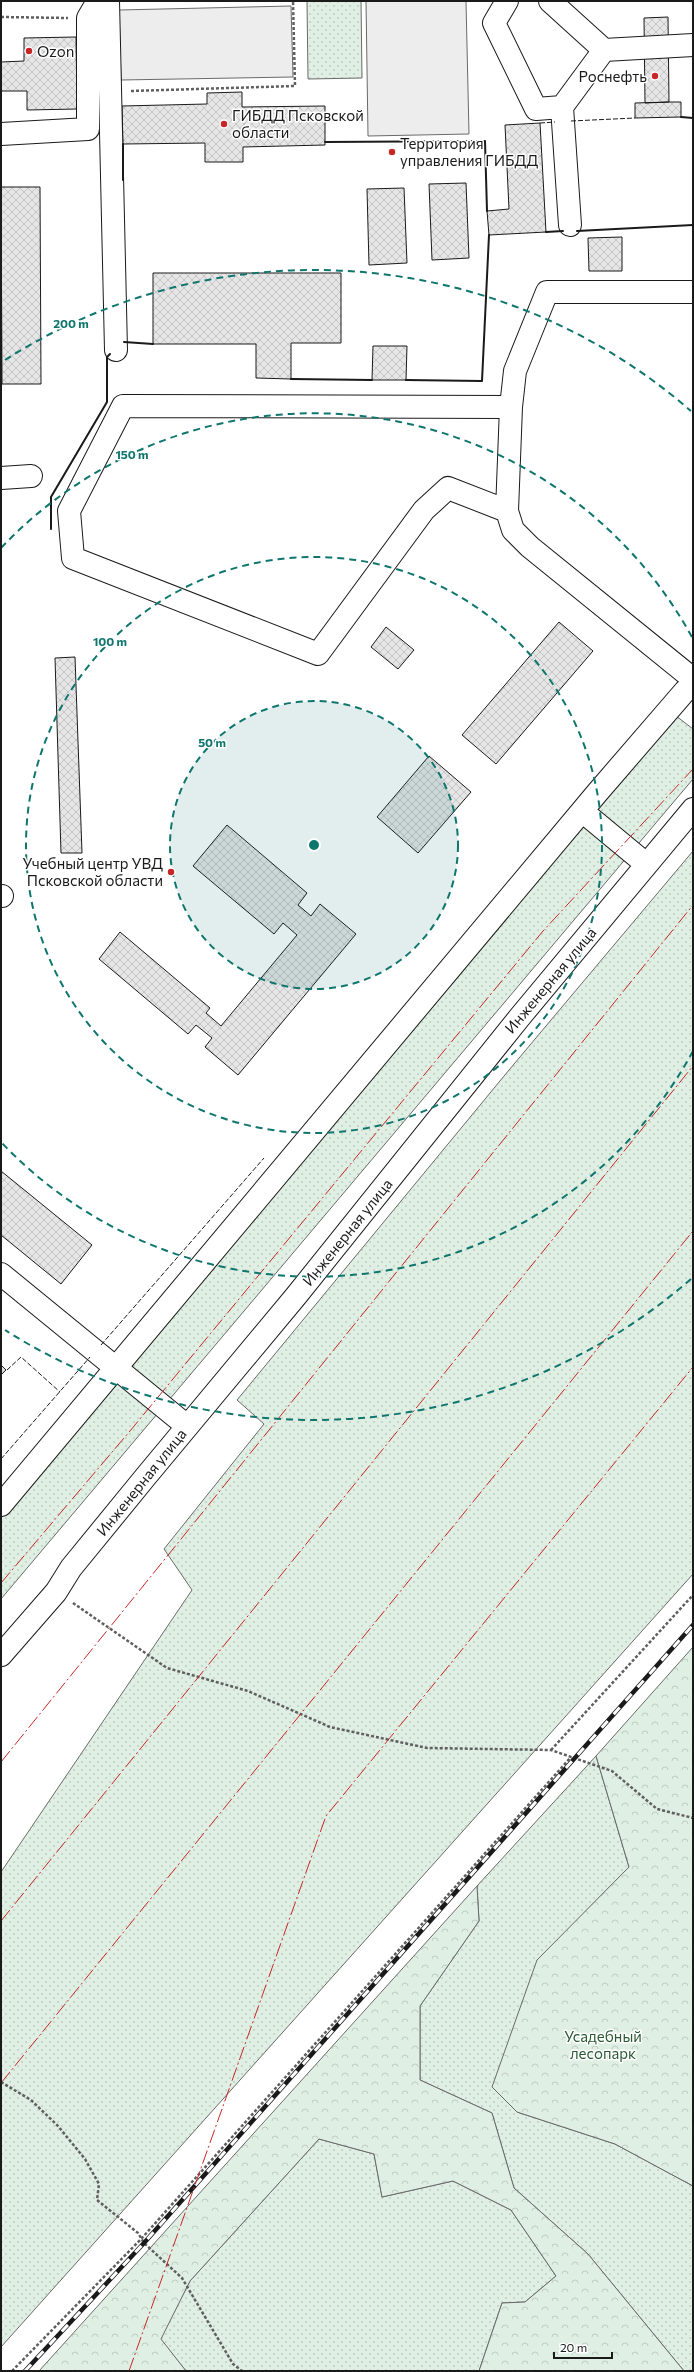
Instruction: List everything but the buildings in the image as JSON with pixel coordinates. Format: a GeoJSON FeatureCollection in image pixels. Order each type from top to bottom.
{"type":"FeatureCollection","features":[{"type":"Feature","properties":{"kind":"main road"},"geometry":{"type":"LineString","coordinates":[[108,1],[116,350]]}},
{"type":"Feature","properties":{"kind":"main road"},"geometry":{"type":"LineString","coordinates":[[507,1],[494,23],[536,109],[562,107]]}},
{"type":"Feature","properties":{"kind":"main road"},"geometry":{"type":"LineString","coordinates":[[550,1],[604,50],[693,45]]}},
{"type":"Feature","properties":{"kind":"main road"},"geometry":{"type":"LineString","coordinates":[[1,134],[88,129],[93,10]]}},
{"type":"Feature","properties":{"kind":"main road"},"geometry":{"type":"LineString","coordinates":[[570,225],[562,107],[604,50]]}},
{"type":"Feature","properties":{"kind":"main road"},"geometry":{"type":"LineString","coordinates":[[693,292],[547,292],[515,371],[511,407],[507,511],[513,530],[530,547],[693,679]]}},
{"type":"Feature","properties":{"kind":"main road"},"geometry":{"type":"LineString","coordinates":[[507,511],[448,488],[424,510],[318,654],[73,558],[69,511],[123,406],[511,407]]}},
{"type":"Feature","properties":{"kind":"main road"},"geometry":{"type":"LineString","coordinates":[[1,478],[31,476]]}},
{"type":"Feature","properties":{"kind":"main road"},"geometry":{"type":"LineString","coordinates":[[1,1505],[582,811],[685,690],[693,686]]}},
{"type":"Feature","properties":{"kind":"main road","name":"Инженерная улица"},"geometry":{"type":"LineString","coordinates":[[1,1655],[56,1592],[71,1568],[291,1302],[519,1018],[693,809]]}},
{"type":"Feature","properties":{"kind":"main road"},"geometry":{"type":"LineString","coordinates":[[582,811],[646,864]]}},
{"type":"Feature","properties":{"kind":"main road"},"geometry":{"type":"LineString","coordinates":[[1,1274],[187,1426]]}},
{"type":"Feature","properties":{"kind":"path"},"geometry":{"type":"LineString","coordinates":[[110,91],[295,86],[294,1]]}},
{"type":"Feature","properties":{"kind":"path"},"geometry":{"type":"LineString","coordinates":[[1,17],[93,10]]}},
{"type":"Feature","properties":{"kind":"path"},"geometry":{"type":"LineString","coordinates":[[56,1592],[167,1668],[248,1691],[330,1727],[427,1748],[551,1750],[612,1771],[657,1809],[693,1818]]}},
{"type":"Feature","properties":{"kind":"path"},"geometry":{"type":"LineString","coordinates":[[551,1750],[693,1595]]}},
{"type":"Feature","properties":{"kind":"path"},"geometry":{"type":"LineString","coordinates":[[12,2371],[142,2238],[571,1757]]}},
{"type":"Feature","properties":{"kind":"path"},"geometry":{"type":"LineString","coordinates":[[1,2082],[31,2100],[58,2126],[85,2159],[99,2184],[97,2200],[142,2238],[144,2243],[182,2278],[233,2364],[242,2371]]}},
{"type":"Feature","properties":{"kind":"green space"},"geometry":{"type":"Polygon","coordinates":[[[307,1],[361,1],[362,78],[308,79],[307,1]]]}},
{"type":"Feature","properties":{"kind":"green space"},"geometry":{"type":"Polygon","coordinates":[[[671,712],[693,729],[693,779],[1,1599],[1,1504],[671,712]]]}},
{"type":"Feature","properties":{"kind":"green space"},"geometry":{"type":"Polygon","coordinates":[[[693,851],[693,1574],[1,2347],[1,1872],[192,1590],[164,1549],[264,1424],[237,1400],[509,1070],[693,851]]]}},
{"type":"Feature","properties":{"kind":"green space","name":"Усадебный лесопарк"},"geometry":{"type":"Polygon","coordinates":[[[693,1647],[693,2186],[615,2144],[517,2112],[492,2087],[537,1960],[629,1867],[596,1756],[693,1647]]]}},
{"type":"Feature","properties":{"kind":"green space"},"geometry":{"type":"Polygon","coordinates":[[[596,1756],[629,1867],[538,1960],[517,2112],[615,2144],[693,2186],[693,2371],[684,2371],[588,2254],[514,2188],[492,2113],[420,2080],[420,2006],[479,1921],[477,1886],[596,1756]]]}},
{"type":"Feature","properties":{"kind":"green space"},"geometry":{"type":"Polygon","coordinates":[[[477,1886],[479,1921],[420,2006],[420,2080],[492,2113],[514,2188],[588,2254],[684,2371],[479,2371],[502,2303],[525,2302],[556,2276],[511,2210],[453,2181],[382,2197],[374,2154],[319,2139],[190,2281],[161,2339],[186,2371],[39,2371],[477,1886]]]}},
{"type":"Feature","properties":{"kind":"green space"},"geometry":{"type":"Polygon","coordinates":[[[319,2139],[374,2154],[382,2197],[453,2181],[511,2210],[556,2276],[525,2302],[502,2303],[479,2371],[186,2371],[160,2339],[190,2281],[319,2139]]]}},
{"type":"Feature","properties":{"kind":"shaded area"},"geometry":{"type":"Polygon","coordinates":[[[366,1],[466,1],[469,134],[368,136],[366,1]]]}},
{"type":"Feature","properties":{"kind":"shaded area"},"geometry":{"type":"Polygon","coordinates":[[[291,6],[293,77],[121,80],[119,10],[291,6]]]}},
{"type":"Feature","properties":{"kind":"railway"},"geometry":{"type":"LineString","coordinates":[[25,2371],[144,2243],[693,1625]]}},
{"type":"Feature","properties":{"kind":"fence"},"geometry":{"type":"LineString","coordinates":[[571,121],[635,118]]}},
{"type":"Feature","properties":{"kind":"fence"},"geometry":{"type":"LineString","coordinates":[[540,123],[555,122]]}},
{"type":"Feature","properties":{"kind":"fence"},"geometry":{"type":"LineString","coordinates":[[101,1345],[264,1158]]}},
{"type":"Feature","properties":{"kind":"fence"},"geometry":{"type":"LineString","coordinates":[[7,1370],[21,1357],[60,1392]]}},
{"type":"Feature","properties":{"kind":"fence"},"geometry":{"type":"LineString","coordinates":[[1,1459],[90,1357]]}},
{"type":"Feature","properties":{"kind":"wall"},"geometry":{"type":"LineString","coordinates":[[681,117],[693,118]]}},
{"type":"Feature","properties":{"kind":"wall"},"geometry":{"type":"LineString","coordinates":[[325,142],[485,141],[487,211]]}},
{"type":"Feature","properties":{"kind":"wall"},"geometry":{"type":"LineString","coordinates":[[123,144],[123,180]]}},
{"type":"Feature","properties":{"kind":"wall"},"geometry":{"type":"LineString","coordinates":[[577,231],[693,225]]}},
{"type":"Feature","properties":{"kind":"wall"},"geometry":{"type":"LineString","coordinates":[[546,232],[563,231]]}},
{"type":"Feature","properties":{"kind":"wall"},"geometry":{"type":"LineString","coordinates":[[406,380],[482,381],[489,235]]}},
{"type":"Feature","properties":{"kind":"wall"},"geometry":{"type":"LineString","coordinates":[[124,342],[153,344]]}},
{"type":"Feature","properties":{"kind":"wall"},"geometry":{"type":"LineString","coordinates":[[51,529],[51,497],[107,402],[107,357],[110,354]]}},
{"type":"Feature","properties":{"kind":"wall"},"geometry":{"type":"LineString","coordinates":[[291,379],[372,380]]}},
{"type":"Feature","properties":{"kind":"power"},"geometry":{"type":"LineString","coordinates":[[1,1583],[130,1431],[543,931],[693,769]]}},
{"type":"Feature","properties":{"kind":"power"},"geometry":{"type":"LineString","coordinates":[[1,1762],[693,905]]}},
{"type":"Feature","properties":{"kind":"power"},"geometry":{"type":"LineString","coordinates":[[1,1921],[693,1066]]}},
{"type":"Feature","properties":{"kind":"power"},"geometry":{"type":"LineString","coordinates":[[1,2083],[693,1231]]}},
{"type":"Feature","properties":{"kind":"power"},"geometry":{"type":"LineString","coordinates":[[129,2371],[326,1816],[693,1367]]}},
{"type":"Feature","properties":{"kind":"place","name":"Ozon"},"geometry":{"type":"Point","coordinates":[29,51]}},
{"type":"Feature","properties":{"kind":"place","name":"Роснефть"},"geometry":{"type":"Point","coordinates":[655,76]}},
{"type":"Feature","properties":{"kind":"place","name":"ГИБДД Псковской области"},"geometry":{"type":"Point","coordinates":[224,124]}},
{"type":"Feature","properties":{"kind":"place","name":"Территория управления ГИБДД"},"geometry":{"type":"Point","coordinates":[392,152]}},
{"type":"Feature","properties":{"kind":"place","name":"Учебный центр УВД Псковской области"},"geometry":{"type":"Point","coordinates":[171,872]}}]}
